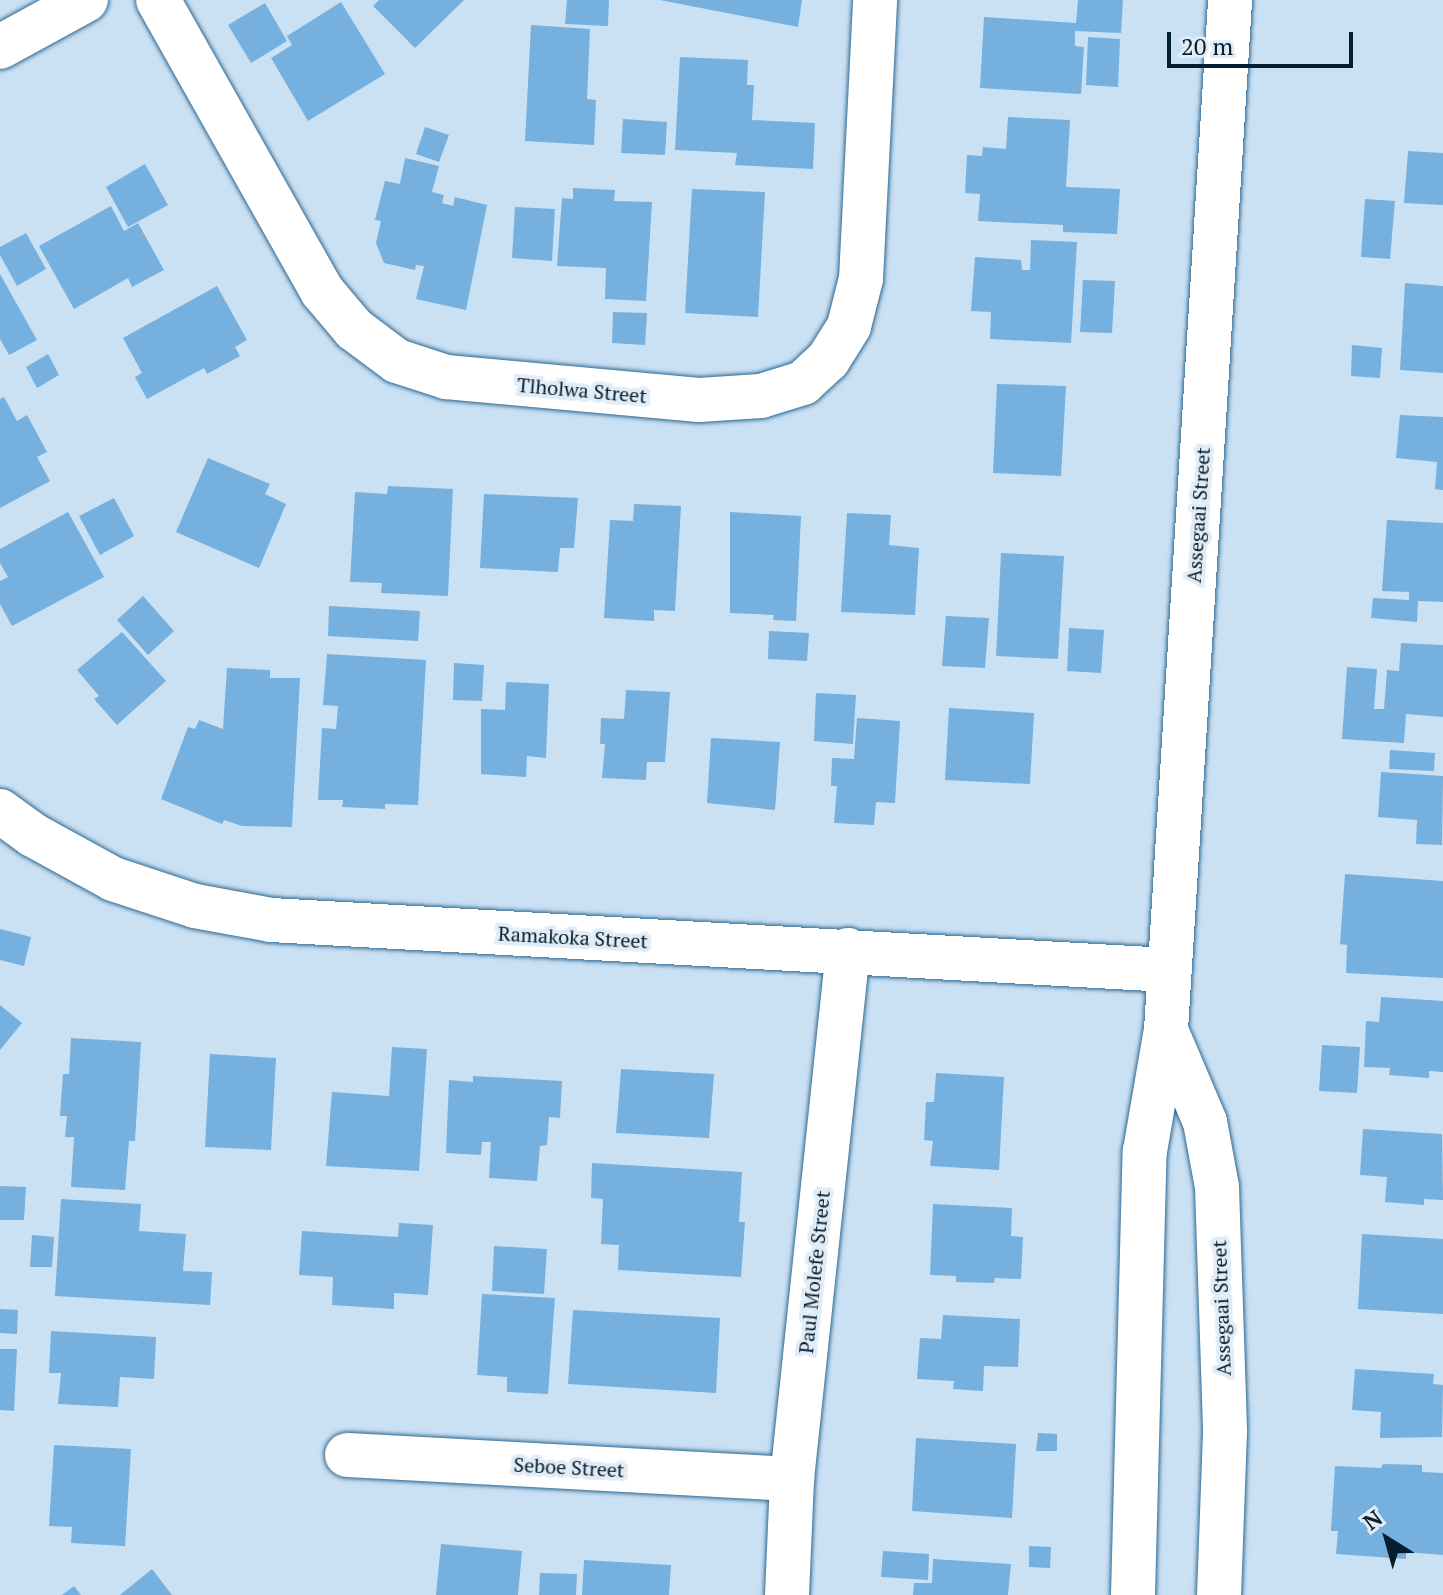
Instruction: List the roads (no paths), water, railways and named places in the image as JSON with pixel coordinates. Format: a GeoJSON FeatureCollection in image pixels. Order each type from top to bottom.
{"type":"FeatureCollection","features":[{"type":"Feature","properties":{"kind":"street"},"geometry":{"type":"LineString","coordinates":[[0,47],[86,0]]}},
{"type":"Feature","properties":{"kind":"street","name":"Tlholwa Street"},"geometry":{"type":"LineString","coordinates":[[158,0],[322,291],[354,329],[397,361],[446,377],[699,400],[761,396],[803,383],[828,360],[849,326],[861,279],[875,0]]}},
{"type":"Feature","properties":{"kind":"street","name":"Assegaai Street"},"geometry":{"type":"LineString","coordinates":[[1133,1595],[1145,1151],[1166,1030],[1230,0]]}},
{"type":"Feature","properties":{"kind":"street","name":"Ramakoka Street"},"geometry":{"type":"LineString","coordinates":[[0,811],[33,835],[113,879],[195,906],[271,920],[1169,970]]}},
{"type":"Feature","properties":{"kind":"street","name":"Paul Molefe Street"},"geometry":{"type":"LineString","coordinates":[[787,1595],[792,1479],[848,950]]}},
{"type":"Feature","properties":{"kind":"street","name":"Assegaai Street"},"geometry":{"type":"LineString","coordinates":[[1166,1030],[1205,1122],[1217,1187],[1225,1432],[1219,1595]]}},
{"type":"Feature","properties":{"kind":"street","name":"Seboe Street"},"geometry":{"type":"LineString","coordinates":[[347,1455],[792,1479]]}}]}
